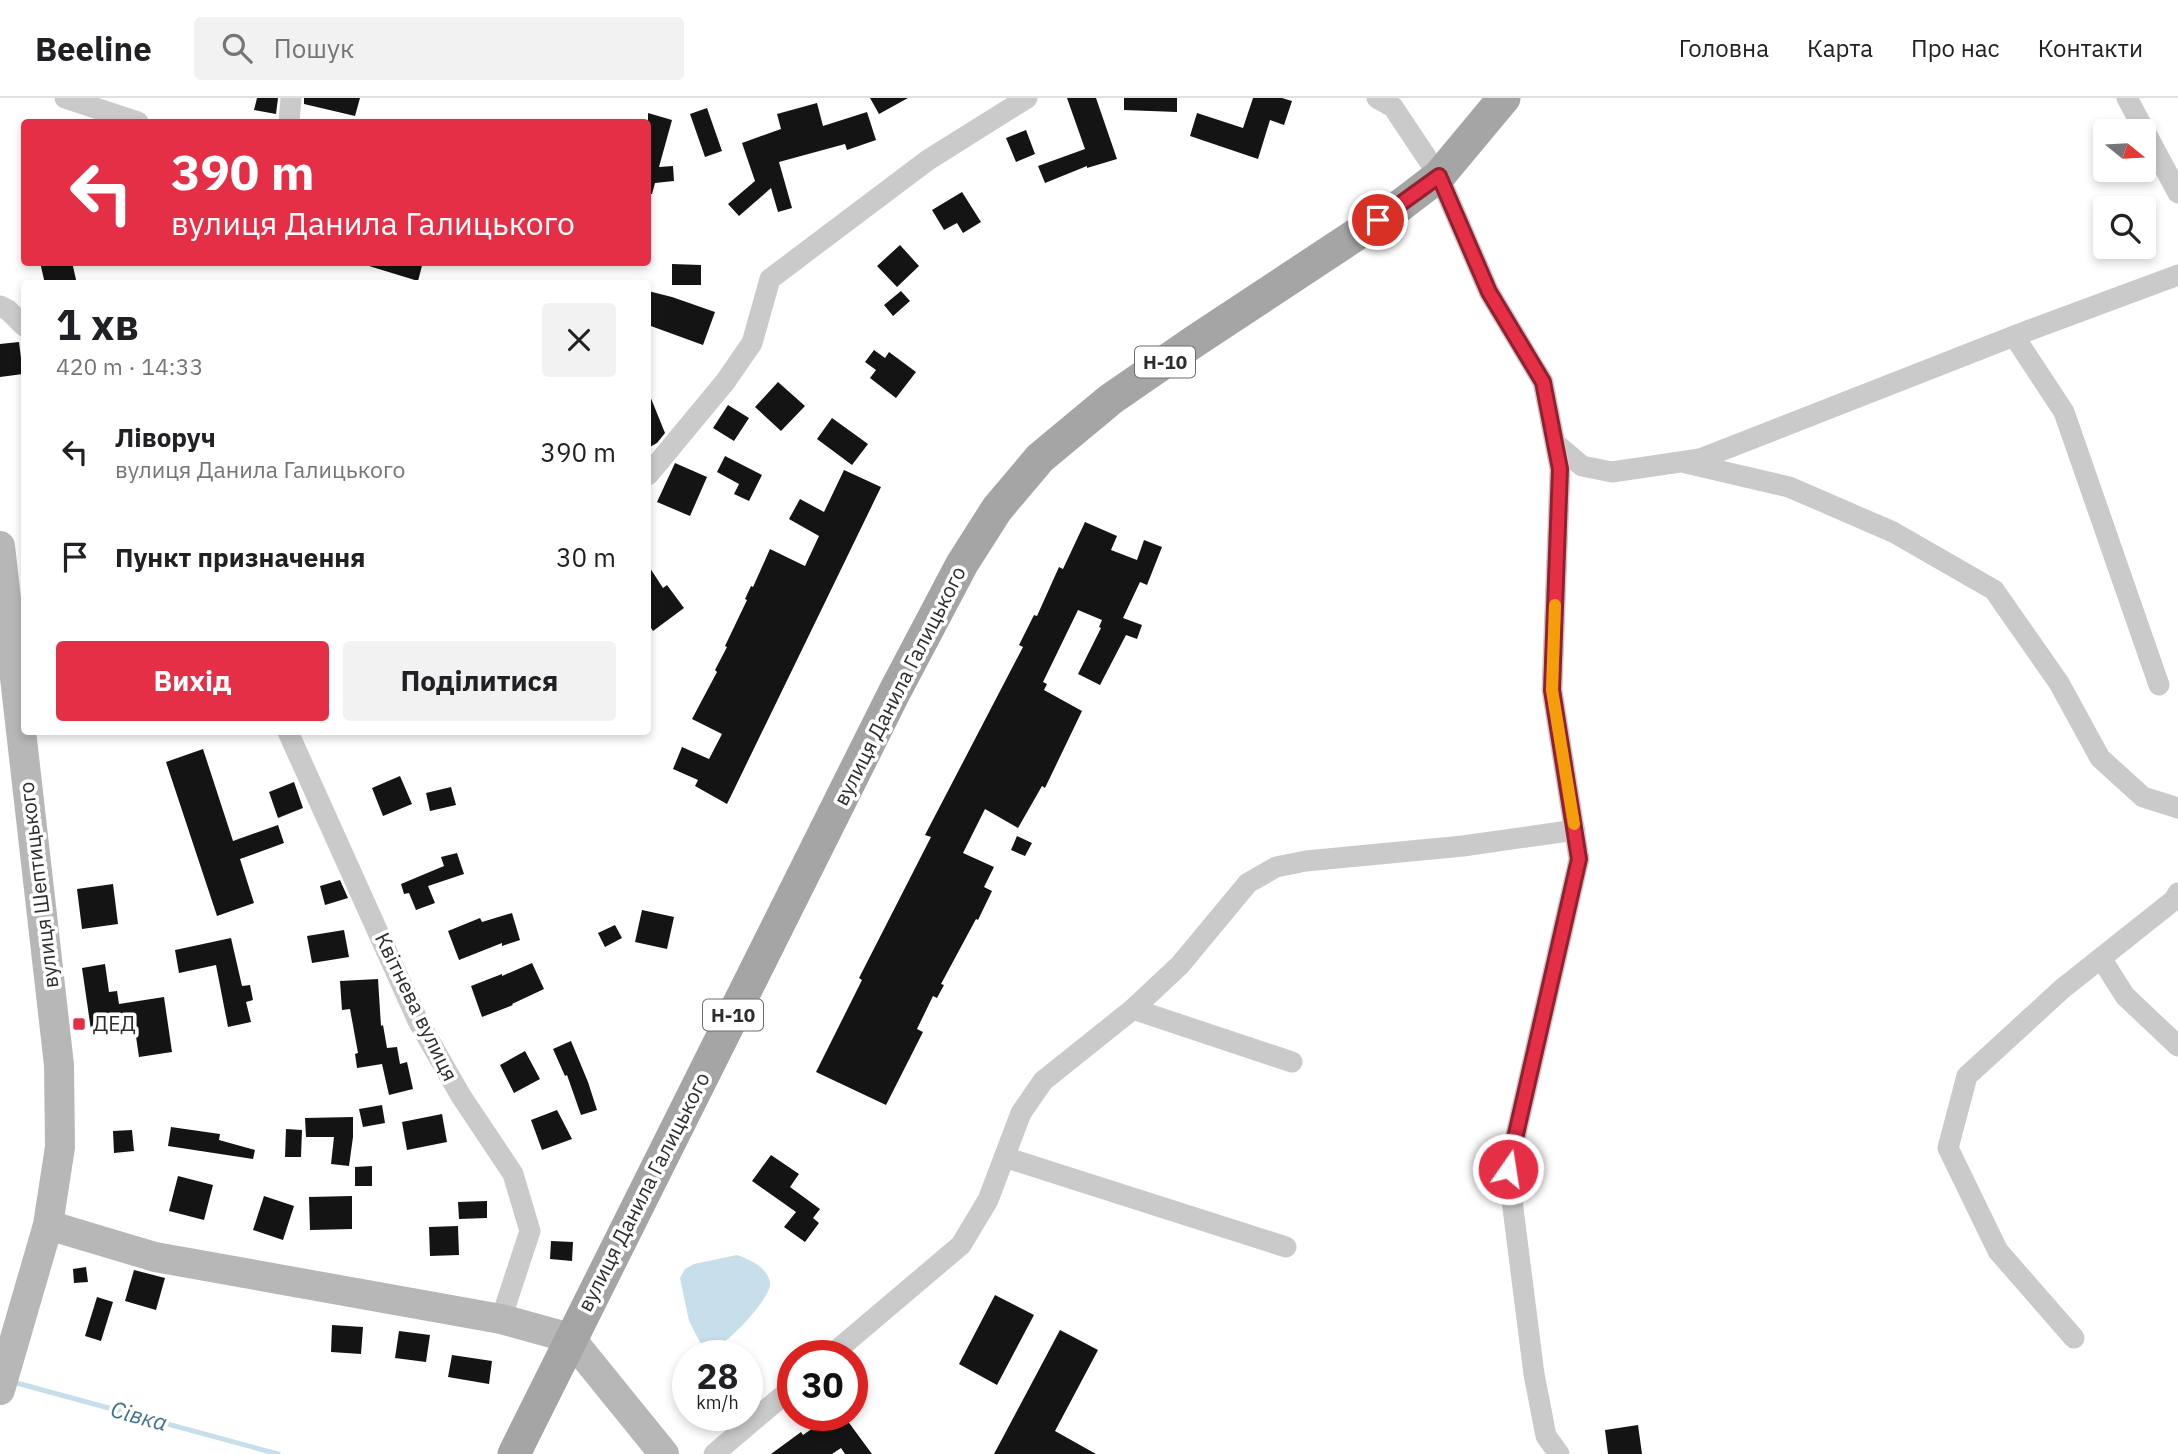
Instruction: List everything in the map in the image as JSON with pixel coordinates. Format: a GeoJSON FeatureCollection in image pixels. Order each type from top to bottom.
{"type":"FeatureCollection","features":[{"type":"Feature","properties":{"kind":"main road","name":"вулиця Данила Галицького"},"geometry":{"type":"LineString","coordinates":[[514,1454],[895,691],[962,564],[997,509],[1040,458],[1111,399],[1401,205],[1439,176],[1504,98]]}},
{"type":"Feature","properties":{"kind":"street"},"geometry":{"type":"LineString","coordinates":[[65,98],[129,119]]}},
{"type":"Feature","properties":{"kind":"street"},"geometry":{"type":"LineString","coordinates":[[289,119],[291,98]]}},
{"type":"Feature","properties":{"kind":"street"},"geometry":{"type":"LineString","coordinates":[[651,471],[725,382],[752,342],[770,279],[928,160],[1027,98]]}},
{"type":"Feature","properties":{"kind":"street"},"geometry":{"type":"LineString","coordinates":[[1377,98],[1393,107],[1439,176],[1489,292],[1543,382],[1560,469],[1552,690],[1579,859],[1508,1169],[1534,1374],[1546,1436],[1559,1454]]}},
{"type":"Feature","properties":{"kind":"street"},"geometry":{"type":"LineString","coordinates":[[2127,98],[2178,193]]}},
{"type":"Feature","properties":{"kind":"street"},"geometry":{"type":"LineString","coordinates":[[1555,443],[1582,466],[1612,472],[1700,459],[2178,275]]}},
{"type":"Feature","properties":{"kind":"street"},"geometry":{"type":"LineString","coordinates":[[0,306],[21,323]]}},
{"type":"Feature","properties":{"kind":"street"},"geometry":{"type":"LineString","coordinates":[[2014,336],[2064,412],[2159,685]]}},
{"type":"Feature","properties":{"kind":"street"},"geometry":{"type":"LineString","coordinates":[[1680,462],[1789,487],[1893,532],[1994,590],[2059,683],[2100,758],[2143,797],[2178,808]]}},
{"type":"Feature","properties":{"kind":"street","name":"вулиця Шептицького"},"geometry":{"type":"LineString","coordinates":[[0,546],[21,731]]}},
{"type":"Feature","properties":{"kind":"street","name":"вулиця Шептицького"},"geometry":{"type":"LineString","coordinates":[[0,1390],[48,1225],[60,1147],[59,1065],[21,735]]}},
{"type":"Feature","properties":{"kind":"street","name":"Квітнева вулиця"},"geometry":{"type":"LineString","coordinates":[[289,735],[418,1021],[461,1096],[513,1174],[530,1231],[501,1319]]}},
{"type":"Feature","properties":{"kind":"street"},"geometry":{"type":"LineString","coordinates":[[849,1340],[961,1245],[988,1200],[1021,1113],[1043,1081],[1133,1009],[1180,965],[1248,884],[1276,867],[1306,861],[1462,846],[1575,830]]}},
{"type":"Feature","properties":{"kind":"street"},"geometry":{"type":"LineString","coordinates":[[2074,1338],[1998,1251],[1948,1148],[1967,1076],[2063,989],[2174,900],[2178,893]]}},
{"type":"Feature","properties":{"kind":"street"},"geometry":{"type":"LineString","coordinates":[[2101,958],[2125,996],[2178,1046]]}},
{"type":"Feature","properties":{"kind":"street"},"geometry":{"type":"LineString","coordinates":[[1133,1009],[1292,1062]]}},
{"type":"Feature","properties":{"kind":"street"},"geometry":{"type":"LineString","coordinates":[[1004,1157],[1286,1247]]}},
{"type":"Feature","properties":{"kind":"street"},"geometry":{"type":"LineString","coordinates":[[48,1225],[155,1257],[501,1319],[570,1338],[664,1454]]}},
{"type":"Feature","properties":{"kind":"street"},"geometry":{"type":"LineString","coordinates":[[714,1454],[777,1401]]}},
{"type":"Feature","properties":{"kind":"water"},"geometry":{"type":"Polygon","coordinates":[[[737,1255],[761,1268],[768,1276],[769,1289],[765,1297],[727,1340],[699,1340],[689,1321],[680,1278],[685,1269],[694,1264],[737,1255]]]}},
{"type":"Feature","properties":{"kind":"building"},"geometry":{"type":"Polygon","coordinates":[[[257,98],[278,98],[276,114],[254,110],[257,98]]]}},
{"type":"Feature","properties":{"kind":"building"},"geometry":{"type":"Polygon","coordinates":[[[304,98],[360,98],[355,116],[304,104],[304,98]]]}},
{"type":"Feature","properties":{"kind":"building"},"geometry":{"type":"Polygon","coordinates":[[[870,98],[908,98],[879,114],[870,98]]]}},
{"type":"Feature","properties":{"kind":"building"},"geometry":{"type":"Polygon","coordinates":[[[1067,98],[1096,98],[1117,159],[1087,166],[1045,183],[1038,166],[1085,149],[1067,98]]]}},
{"type":"Feature","properties":{"kind":"building"},"geometry":{"type":"Polygon","coordinates":[[[1124,98],[1177,98],[1177,112],[1124,110],[1124,98]]]}},
{"type":"Feature","properties":{"kind":"building"},"geometry":{"type":"Polygon","coordinates":[[[1253,98],[1282,98],[1292,101],[1284,125],[1270,120],[1258,159],[1190,136],[1197,113],[1243,128],[1253,98]]]}},
{"type":"Feature","properties":{"kind":"building"},"geometry":{"type":"Polygon","coordinates":[[[817,103],[823,126],[867,112],[876,140],[847,150],[845,144],[779,162],[792,208],[778,212],[771,188],[739,216],[728,204],[755,181],[742,143],[781,129],[777,114],[817,103]]]}},
{"type":"Feature","properties":{"kind":"building"},"geometry":{"type":"Polygon","coordinates":[[[707,108],[722,151],[705,157],[690,114],[707,108]]]}},
{"type":"Feature","properties":{"kind":"building"},"geometry":{"type":"Polygon","coordinates":[[[648,113],[672,120],[659,167],[673,166],[674,181],[655,183],[652,194],[651,119],[648,119],[648,113]]]}},
{"type":"Feature","properties":{"kind":"building"},"geometry":{"type":"Polygon","coordinates":[[[1026,130],[1035,154],[1016,162],[1006,138],[1026,130]]]}},
{"type":"Feature","properties":{"kind":"building"},"geometry":{"type":"Polygon","coordinates":[[[962,192],[981,222],[963,233],[957,223],[944,230],[932,210],[962,192]]]}},
{"type":"Feature","properties":{"kind":"building"},"geometry":{"type":"Polygon","coordinates":[[[900,245],[919,266],[897,287],[877,266],[900,245]]]}},
{"type":"Feature","properties":{"kind":"building"},"geometry":{"type":"Polygon","coordinates":[[[672,264],[701,265],[701,285],[672,285],[672,264]]]}},
{"type":"Feature","properties":{"kind":"building"},"geometry":{"type":"Polygon","coordinates":[[[41,266],[73,266],[76,280],[44,280],[41,266]]]}},
{"type":"Feature","properties":{"kind":"building"},"geometry":{"type":"Polygon","coordinates":[[[369,266],[422,266],[418,280],[369,266]]]}},
{"type":"Feature","properties":{"kind":"building"},"geometry":{"type":"Polygon","coordinates":[[[901,291],[910,301],[893,316],[884,305],[901,291]]]}},
{"type":"Feature","properties":{"kind":"building"},"geometry":{"type":"Polygon","coordinates":[[[651,292],[715,312],[703,345],[651,326],[651,292]]]}},
{"type":"Feature","properties":{"kind":"building"},"geometry":{"type":"Polygon","coordinates":[[[19,342],[21,374],[0,377],[0,344],[19,342]]]}},
{"type":"Feature","properties":{"kind":"building"},"geometry":{"type":"Polygon","coordinates":[[[874,350],[885,358],[889,352],[916,372],[896,398],[870,378],[876,370],[865,362],[874,350]]]}},
{"type":"Feature","properties":{"kind":"building"},"geometry":{"type":"Polygon","coordinates":[[[778,382],[805,406],[781,431],[755,407],[778,382]]]}},
{"type":"Feature","properties":{"kind":"building"},"geometry":{"type":"Polygon","coordinates":[[[651,398],[665,433],[651,446],[651,398]]]}},
{"type":"Feature","properties":{"kind":"building"},"geometry":{"type":"Polygon","coordinates":[[[728,405],[749,418],[734,441],[713,428],[728,405]]]}},
{"type":"Feature","properties":{"kind":"building"},"geometry":{"type":"Polygon","coordinates":[[[832,418],[868,444],[852,465],[817,439],[832,418]]]}},
{"type":"Feature","properties":{"kind":"building"},"geometry":{"type":"Polygon","coordinates":[[[725,456],[762,475],[749,501],[734,494],[739,484],[717,472],[725,456]]]}},
{"type":"Feature","properties":{"kind":"building"},"geometry":{"type":"Polygon","coordinates":[[[675,463],[707,477],[690,516],[657,502],[675,463]]]}},
{"type":"Feature","properties":{"kind":"building"},"geometry":{"type":"Polygon","coordinates":[[[844,470],[881,487],[727,804],[695,786],[698,780],[673,769],[682,747],[709,759],[722,734],[692,719],[717,672],[715,670],[751,586],[753,587],[770,549],[805,566],[819,536],[789,519],[800,499],[824,512],[844,470]]]}},
{"type":"Feature","properties":{"kind":"building"},"geometry":{"type":"Polygon","coordinates":[[[1085,522],[1117,536],[1111,550],[1137,560],[1144,540],[1162,547],[1147,585],[1140,582],[1123,618],[1142,625],[1137,639],[1126,635],[1100,685],[1078,674],[1101,628],[1099,627],[1102,620],[1078,610],[1043,682],[1047,684],[1044,690],[1082,711],[1045,788],[1042,786],[1018,828],[985,809],[963,853],[994,867],[984,887],[992,891],[941,984],[944,985],[937,998],[933,996],[917,1029],[923,1032],[886,1105],[816,1072],[862,980],[859,978],[931,837],[925,835],[1023,647],[1019,645],[1034,615],[1037,616],[1059,567],[1063,569],[1085,522]]]}},
{"type":"Feature","properties":{"kind":"building"},"geometry":{"type":"Polygon","coordinates":[[[651,570],[663,588],[667,585],[684,608],[653,631],[651,570]]]}},
{"type":"Feature","properties":{"kind":"building"},"geometry":{"type":"Polygon","coordinates":[[[203,749],[233,841],[278,825],[284,843],[240,859],[254,903],[217,916],[166,762],[203,749]]]}},
{"type":"Feature","properties":{"kind":"building"},"geometry":{"type":"Polygon","coordinates":[[[400,776],[412,804],[383,816],[372,788],[400,776]]]}},
{"type":"Feature","properties":{"kind":"building"},"geometry":{"type":"Polygon","coordinates":[[[294,782],[303,808],[278,818],[269,792],[294,782]]]}},
{"type":"Feature","properties":{"kind":"building"},"geometry":{"type":"Polygon","coordinates":[[[451,787],[456,805],[430,811],[426,793],[451,787]]]}},
{"type":"Feature","properties":{"kind":"building"},"geometry":{"type":"Polygon","coordinates":[[[1017,836],[1032,843],[1025,856],[1011,850],[1017,836]]]}},
{"type":"Feature","properties":{"kind":"building"},"geometry":{"type":"Polygon","coordinates":[[[457,853],[464,874],[428,886],[435,903],[416,910],[409,893],[404,894],[401,884],[444,866],[441,857],[457,853]]]}},
{"type":"Feature","properties":{"kind":"building"},"geometry":{"type":"Polygon","coordinates":[[[340,880],[348,898],[325,905],[320,886],[340,880]]]}},
{"type":"Feature","properties":{"kind":"building"},"geometry":{"type":"Polygon","coordinates":[[[113,884],[118,924],[82,929],[77,889],[113,884]]]}},
{"type":"Feature","properties":{"kind":"building"},"geometry":{"type":"Polygon","coordinates":[[[642,910],[674,917],[667,949],[635,942],[642,910]]]}},
{"type":"Feature","properties":{"kind":"building"},"geometry":{"type":"Polygon","coordinates":[[[512,913],[520,940],[502,946],[502,943],[459,960],[448,931],[480,918],[482,922],[512,913]]]}},
{"type":"Feature","properties":{"kind":"building"},"geometry":{"type":"Polygon","coordinates":[[[615,925],[622,938],[605,947],[598,933],[615,925]]]}},
{"type":"Feature","properties":{"kind":"building"},"geometry":{"type":"Polygon","coordinates":[[[344,930],[349,957],[312,963],[307,936],[344,930]]]}},
{"type":"Feature","properties":{"kind":"building"},"geometry":{"type":"Polygon","coordinates":[[[231,938],[242,986],[250,985],[253,1000],[246,1002],[251,1022],[228,1027],[216,965],[179,973],[175,950],[231,938]]]}},
{"type":"Feature","properties":{"kind":"building"},"geometry":{"type":"Polygon","coordinates":[[[532,963],[544,989],[482,1017],[471,986],[532,963]]]}},
{"type":"Feature","properties":{"kind":"building"},"geometry":{"type":"Polygon","coordinates":[[[105,964],[109,992],[117,991],[119,1004],[164,997],[172,1052],[139,1057],[134,1023],[91,1030],[82,968],[105,964]]]}},
{"type":"Feature","properties":{"kind":"building"},"geometry":{"type":"Polygon","coordinates":[[[378,979],[381,1026],[383,1025],[387,1048],[397,1047],[400,1064],[407,1062],[413,1089],[389,1095],[382,1064],[357,1068],[355,1054],[358,1053],[350,1009],[342,1010],[340,981],[378,979]]]}},
{"type":"Feature","properties":{"kind":"building"},"geometry":{"type":"Polygon","coordinates":[[[571,1041],[597,1110],[581,1115],[567,1075],[565,1076],[553,1049],[571,1041]]]}},
{"type":"Feature","properties":{"kind":"building"},"geometry":{"type":"Polygon","coordinates":[[[525,1051],[540,1079],[514,1093],[500,1065],[525,1051]]]}},
{"type":"Feature","properties":{"kind":"building"},"geometry":{"type":"Polygon","coordinates":[[[382,1105],[385,1123],[363,1127],[359,1109],[382,1105]]]}},
{"type":"Feature","properties":{"kind":"building"},"geometry":{"type":"Polygon","coordinates":[[[557,1110],[572,1139],[542,1150],[531,1120],[557,1110]]]}},
{"type":"Feature","properties":{"kind":"building"},"geometry":{"type":"Polygon","coordinates":[[[442,1114],[447,1142],[407,1150],[402,1122],[442,1114]]]}},
{"type":"Feature","properties":{"kind":"building"},"geometry":{"type":"Polygon","coordinates":[[[353,1117],[349,1166],[331,1164],[334,1137],[306,1137],[305,1118],[353,1117]]]}},
{"type":"Feature","properties":{"kind":"building"},"geometry":{"type":"Polygon","coordinates":[[[171,1127],[220,1134],[219,1140],[255,1150],[253,1159],[168,1146],[171,1127]]]}},
{"type":"Feature","properties":{"kind":"building"},"geometry":{"type":"Polygon","coordinates":[[[286,1129],[302,1130],[301,1157],[285,1157],[286,1129]]]}},
{"type":"Feature","properties":{"kind":"building"},"geometry":{"type":"Polygon","coordinates":[[[132,1130],[134,1151],[114,1153],[113,1131],[132,1130]]]}},
{"type":"Feature","properties":{"kind":"building"},"geometry":{"type":"Polygon","coordinates":[[[771,1155],[799,1174],[790,1187],[820,1209],[813,1218],[819,1223],[805,1242],[784,1227],[796,1212],[752,1181],[771,1155]]]}},
{"type":"Feature","properties":{"kind":"building"},"geometry":{"type":"Polygon","coordinates":[[[372,1166],[372,1186],[355,1186],[355,1167],[372,1166]]]}},
{"type":"Feature","properties":{"kind":"building"},"geometry":{"type":"Polygon","coordinates":[[[178,1176],[213,1185],[204,1220],[169,1211],[178,1176]]]}},
{"type":"Feature","properties":{"kind":"building"},"geometry":{"type":"Polygon","coordinates":[[[264,1196],[294,1206],[283,1240],[253,1230],[264,1196]]]}},
{"type":"Feature","properties":{"kind":"building"},"geometry":{"type":"Polygon","coordinates":[[[352,1196],[352,1229],[310,1230],[309,1197],[352,1196]]]}},
{"type":"Feature","properties":{"kind":"building"},"geometry":{"type":"Polygon","coordinates":[[[487,1201],[487,1218],[459,1219],[458,1202],[487,1201]]]}},
{"type":"Feature","properties":{"kind":"building"},"geometry":{"type":"Polygon","coordinates":[[[458,1226],[459,1255],[430,1256],[429,1227],[458,1226]]]}},
{"type":"Feature","properties":{"kind":"building"},"geometry":{"type":"Polygon","coordinates":[[[551,1241],[573,1242],[572,1261],[550,1259],[551,1241]]]}},
{"type":"Feature","properties":{"kind":"building"},"geometry":{"type":"Polygon","coordinates":[[[86,1267],[88,1282],[74,1283],[73,1269],[86,1267]]]}},
{"type":"Feature","properties":{"kind":"building"},"geometry":{"type":"Polygon","coordinates":[[[134,1270],[165,1278],[156,1310],[125,1301],[134,1270]]]}},
{"type":"Feature","properties":{"kind":"building"},"geometry":{"type":"Polygon","coordinates":[[[995,1295],[1034,1315],[997,1385],[959,1364],[995,1295]]]}},
{"type":"Feature","properties":{"kind":"building"},"geometry":{"type":"Polygon","coordinates":[[[97,1297],[113,1302],[101,1341],[85,1336],[97,1297]]]}},
{"type":"Feature","properties":{"kind":"building"},"geometry":{"type":"Polygon","coordinates":[[[332,1325],[363,1327],[361,1354],[331,1352],[332,1325]]]}},
{"type":"Feature","properties":{"kind":"building"},"geometry":{"type":"Polygon","coordinates":[[[1060,1330],[1098,1350],[1055,1431],[1096,1454],[994,1454],[1060,1330]]]}},
{"type":"Feature","properties":{"kind":"building"},"geometry":{"type":"Polygon","coordinates":[[[399,1331],[430,1335],[426,1362],[395,1358],[399,1331]]]}},
{"type":"Feature","properties":{"kind":"building"},"geometry":{"type":"Polygon","coordinates":[[[452,1355],[492,1361],[489,1384],[448,1377],[452,1355]]]}},
{"type":"Feature","properties":{"kind":"building"},"geometry":{"type":"Polygon","coordinates":[[[1638,1425],[1642,1454],[1608,1454],[1605,1430],[1638,1425]]]}},
{"type":"Feature","properties":{"kind":"building"},"geometry":{"type":"Polygon","coordinates":[[[809,1431],[855,1431],[872,1454],[845,1454],[841,1448],[832,1454],[771,1454],[801,1432],[803,1435],[809,1431]]]}},
{"type":"Feature","properties":{"kind":"waterway","name":"Сівка"},"geometry":{"type":"LineString","coordinates":[[13,1382],[278,1454]]}},
{"type":"Feature","properties":{"kind":"slow traffic"},"geometry":{"type":"LineString","coordinates":[[1555,605],[1552,690],[1574,824]]}},
{"type":"Feature","properties":{"kind":"place","name":"ДЕД"},"geometry":{"type":"Point","coordinates":[79,1024]}},
{"type":"Feature","properties":{"kind":"route"},"geometry":{"type":"LineString","coordinates":[[1378,220],[1439,176],[1489,292],[1543,382],[1560,469],[1552,690],[1579,859],[1508,1169]]}}]}
